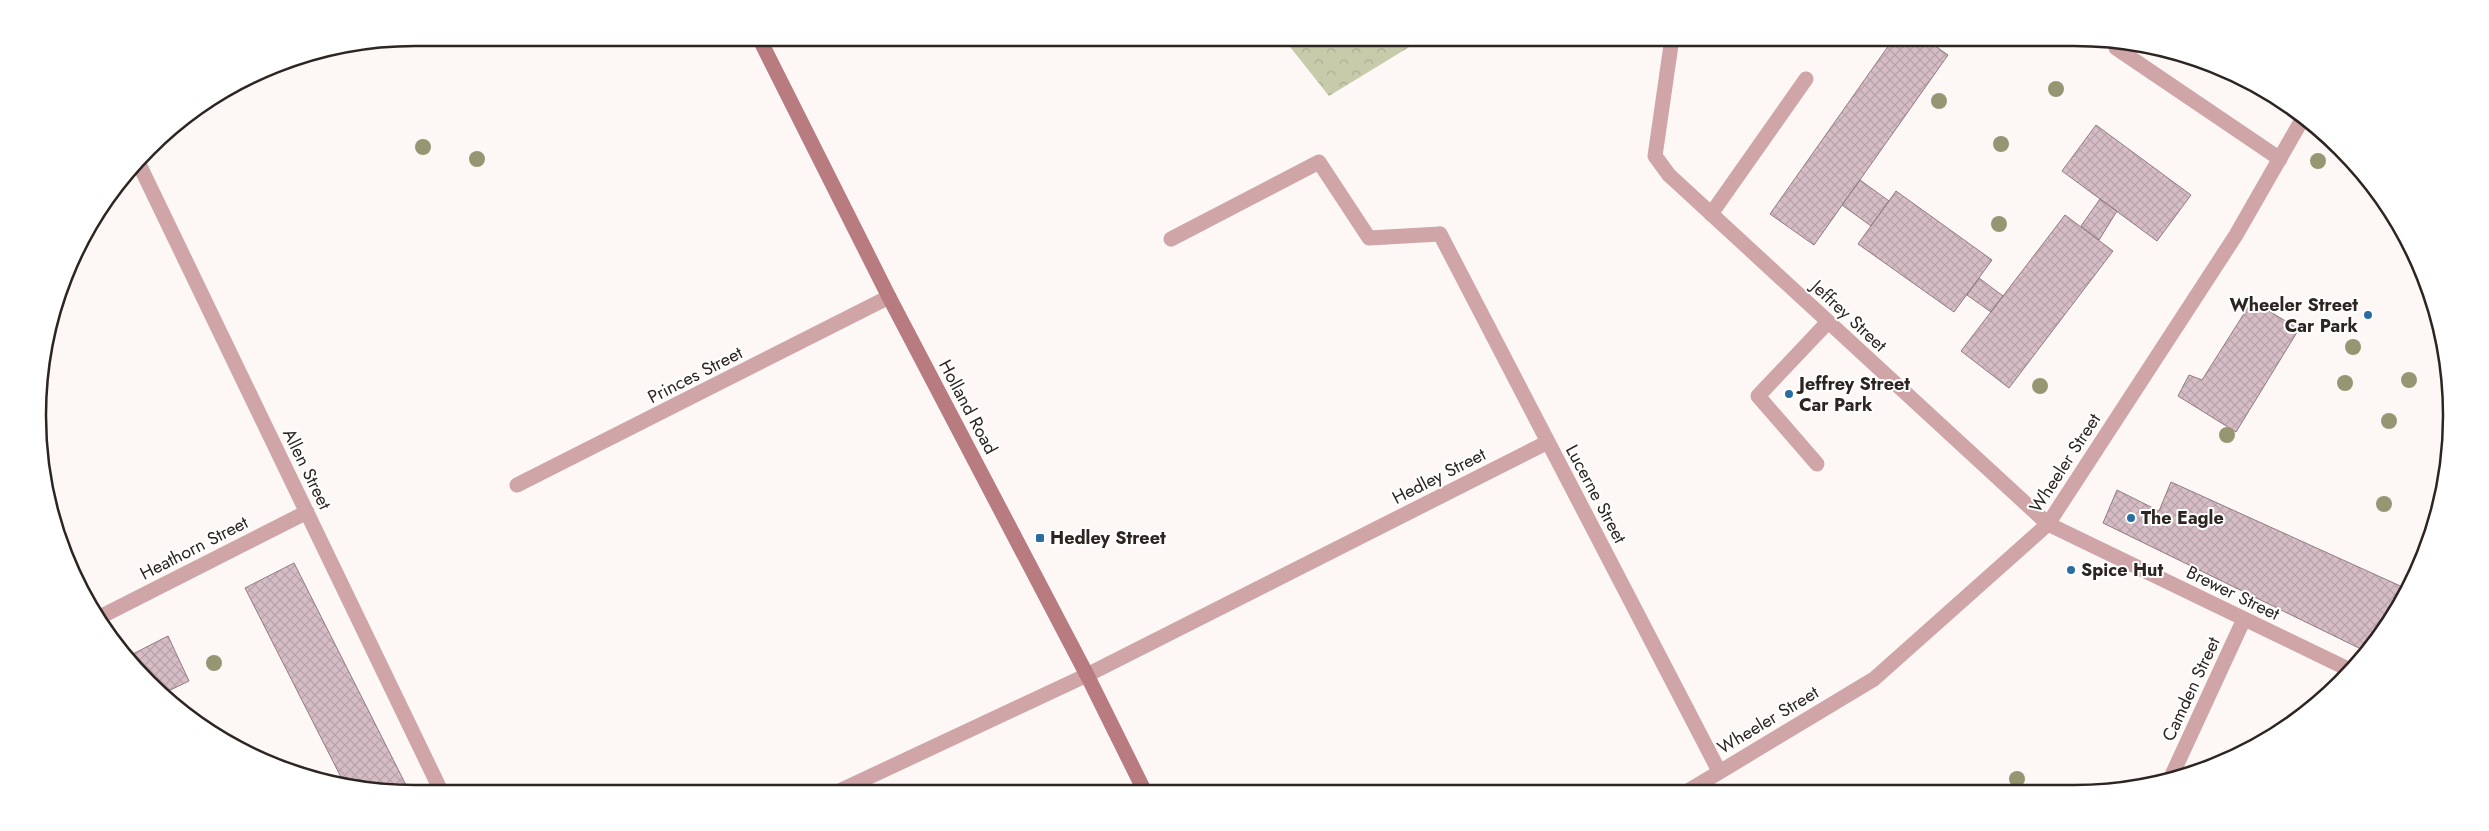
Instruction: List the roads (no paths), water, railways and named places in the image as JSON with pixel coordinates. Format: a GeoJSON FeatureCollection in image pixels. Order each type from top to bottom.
{"type":"FeatureCollection","features":[{"type":"Feature","properties":{"kind":"main road","name":"Holland Road"},"geometry":{"type":"LineString","coordinates":[[763,46],[889,297],[1087,675],[1142,785]]}},
{"type":"Feature","properties":{"kind":"street","name":"Jeffrey Street"},"geometry":{"type":"LineString","coordinates":[[1671,46],[1655,156],[1669,175],[2048,524]]}},
{"type":"Feature","properties":{"kind":"street"},"geometry":{"type":"LineString","coordinates":[[2117,49],[2280,159]]}},
{"type":"Feature","properties":{"kind":"street"},"geometry":{"type":"LineString","coordinates":[[1711,214],[1806,79]]}},
{"type":"Feature","properties":{"kind":"street","name":"Wheeler Street"},"geometry":{"type":"LineString","coordinates":[[1697,785],[1874,679],[2048,524],[2236,236],[2300,124]]}},
{"type":"Feature","properties":{"kind":"street","name":"Lucerne Street"},"geometry":{"type":"LineString","coordinates":[[1171,239],[1319,162],[1369,238],[1440,234],[1719,771]]}},
{"type":"Feature","properties":{"kind":"street","name":"Allen Street"},"geometry":{"type":"LineString","coordinates":[[139,171],[307,512],[438,785]]}},
{"type":"Feature","properties":{"kind":"street","name":"Princes Street"},"geometry":{"type":"LineString","coordinates":[[517,486],[889,297]]}},
{"type":"Feature","properties":{"kind":"street"},"geometry":{"type":"LineString","coordinates":[[1817,464],[1758,396],[1828,322]]}},
{"type":"Feature","properties":{"kind":"street","name":"Hedley Street"},"geometry":{"type":"LineString","coordinates":[[852,785],[1087,675],[1548,442]]}},
{"type":"Feature","properties":{"kind":"street","name":"Heathorn Street"},"geometry":{"type":"LineString","coordinates":[[104,615],[307,512]]}},
{"type":"Feature","properties":{"kind":"street","name":"Brewer Street"},"geometry":{"type":"LineString","coordinates":[[2048,524],[2344,667]]}},
{"type":"Feature","properties":{"kind":"street","name":"Camden Street"},"geometry":{"type":"LineString","coordinates":[[2174,770],[2244,619]]}},
{"type":"Feature","properties":{"kind":"place","name":"Wheeler Street Car Park"},"geometry":{"type":"Point","coordinates":[2368,315]}},
{"type":"Feature","properties":{"kind":"place","name":"Jeffrey Street Car Park"},"geometry":{"type":"Point","coordinates":[1789,394]}},
{"type":"Feature","properties":{"kind":"place","name":"The Eagle"},"geometry":{"type":"Point","coordinates":[2131,518]}},
{"type":"Feature","properties":{"kind":"place","name":"Hedley Street"},"geometry":{"type":"Point","coordinates":[1040,538]}},
{"type":"Feature","properties":{"kind":"place","name":"Spice Hut"},"geometry":{"type":"Point","coordinates":[2071,570]}}]}
